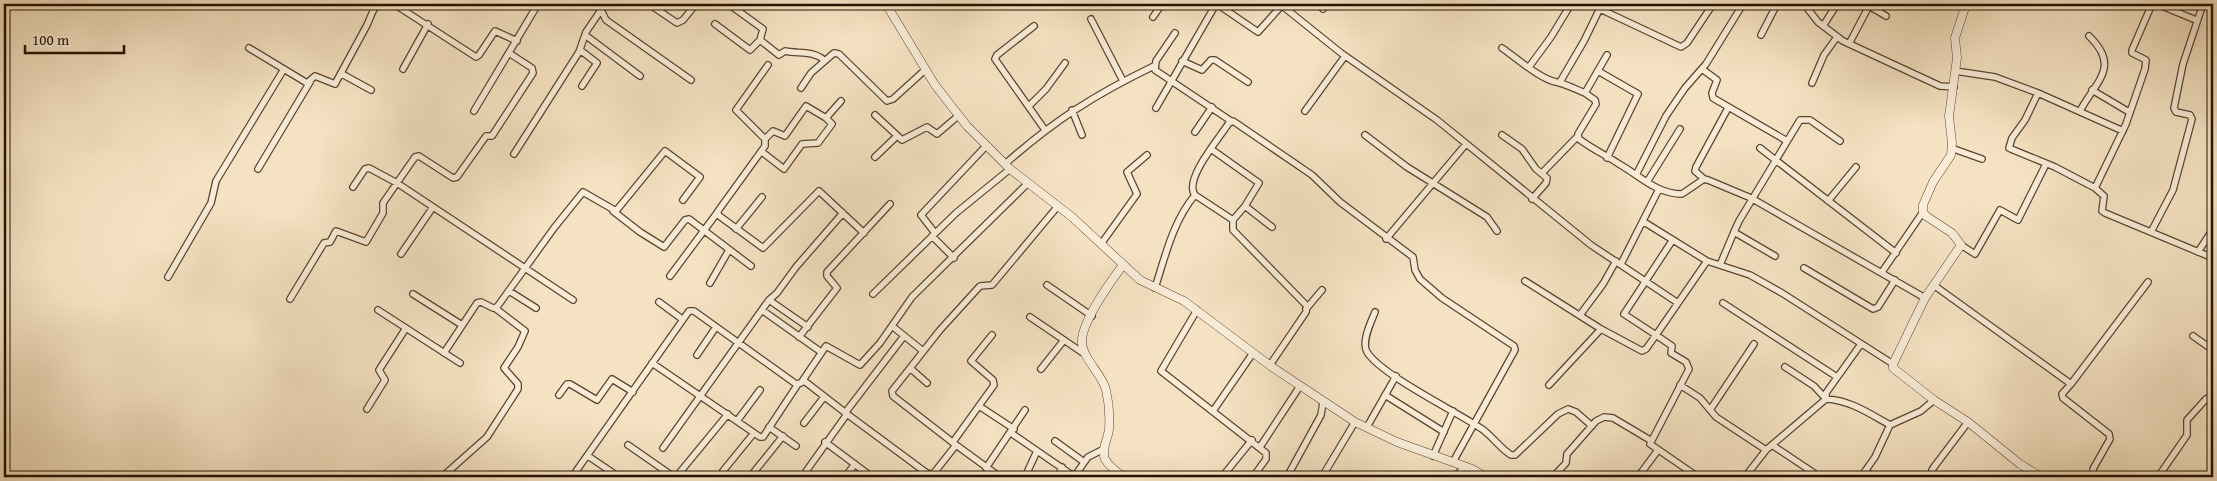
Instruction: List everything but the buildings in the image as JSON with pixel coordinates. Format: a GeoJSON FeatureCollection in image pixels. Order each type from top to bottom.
{"type":"FeatureCollection","features":[{"type":"Feature","properties":{"kind":"street"},"geometry":{"type":"LineString","coordinates":[[258,169],[315,76],[336,84],[375,6],[368,4]]}},
{"type":"Feature","properties":{"kind":"street"},"geometry":{"type":"LineString","coordinates":[[394,4],[428,24],[476,57],[479,56],[496,31],[517,41]]}},
{"type":"Feature","properties":{"kind":"street"},"geometry":{"type":"LineString","coordinates":[[474,111],[538,4]]}},
{"type":"Feature","properties":{"kind":"street"},"geometry":{"type":"LineString","coordinates":[[594,4],[602,10],[604,17],[609,22],[691,80]]}},
{"type":"Feature","properties":{"kind":"street"},"geometry":{"type":"LineString","coordinates":[[514,154],[580,50],[585,35],[607,4]]}},
{"type":"Feature","properties":{"kind":"street"},"geometry":{"type":"LineString","coordinates":[[649,4],[677,23],[683,20],[696,4]]}},
{"type":"Feature","properties":{"kind":"street"},"geometry":{"type":"LineString","coordinates":[[886,4],[925,70],[958,116],[1008,167],[1058,206],[1140,280],[1178,298],[1197,310],[1253,353],[1355,422],[1486,477]]}},
{"type":"Feature","properties":{"kind":"street"},"geometry":{"type":"LineString","coordinates":[[1154,17],[1162,4]]}},
{"type":"Feature","properties":{"kind":"street"},"geometry":{"type":"LineString","coordinates":[[1156,108],[1216,4],[1258,32],[1281,4],[1345,56],[1437,120],[1591,245],[1678,303]]}},
{"type":"Feature","properties":{"kind":"street"},"geometry":{"type":"LineString","coordinates":[[1529,67],[1551,37],[1571,4]]}},
{"type":"Feature","properties":{"kind":"street"},"geometry":{"type":"LineString","coordinates":[[1560,82],[1601,7],[1681,47],[1687,43],[1713,4]]}},
{"type":"Feature","properties":{"kind":"street"},"geometry":{"type":"LineString","coordinates":[[1636,175],[1666,116],[1685,88],[1702,69],[1744,4]]}},
{"type":"Feature","properties":{"kind":"street"},"geometry":{"type":"LineString","coordinates":[[1761,35],[1777,4]]}},
{"type":"Feature","properties":{"kind":"street"},"geometry":{"type":"LineString","coordinates":[[1804,4],[1823,26],[1849,44],[1940,86],[1954,87]]}},
{"type":"Feature","properties":{"kind":"street"},"geometry":{"type":"LineString","coordinates":[[1823,26],[1836,4]]}},
{"type":"Feature","properties":{"kind":"street"},"geometry":{"type":"LineString","coordinates":[[1882,272],[1923,212],[1923,205],[1930,190],[1950,155],[1949,116],[1954,87],[1955,38],[1966,4]]}},
{"type":"Feature","properties":{"kind":"street"},"geometry":{"type":"LineString","coordinates":[[2095,188],[2123,131],[2146,62],[2132,53],[2132,50],[2152,4]]}},
{"type":"Feature","properties":{"kind":"street"},"geometry":{"type":"LineString","coordinates":[[2157,4],[2196,20]]}},
{"type":"Feature","properties":{"kind":"street"},"geometry":{"type":"LineString","coordinates":[[2151,232],[2173,190],[2192,119],[2190,115],[2176,112],[2174,108],[2196,20],[2203,4]]}},
{"type":"Feature","properties":{"kind":"street"},"geometry":{"type":"LineString","coordinates":[[715,24],[750,50],[760,40],[763,29],[730,5]]}},
{"type":"Feature","properties":{"kind":"street"},"geometry":{"type":"LineString","coordinates":[[1849,44],[1870,5],[1886,16]]}},
{"type":"Feature","properties":{"kind":"street"},"geometry":{"type":"LineString","coordinates":[[1091,19],[1123,81]]}},
{"type":"Feature","properties":{"kind":"street"},"geometry":{"type":"LineString","coordinates":[[403,69],[428,24]]}},
{"type":"Feature","properties":{"kind":"street"},"geometry":{"type":"LineString","coordinates":[[1034,26],[997,55],[995,60],[1045,130]]}},
{"type":"Feature","properties":{"kind":"street"},"geometry":{"type":"LineString","coordinates":[[874,294],[1045,130],[1072,110],[1154,66],[1175,33]]}},
{"type":"Feature","properties":{"kind":"street"},"geometry":{"type":"LineString","coordinates":[[585,35],[640,76]]}},
{"type":"Feature","properties":{"kind":"street"},"geometry":{"type":"LineString","coordinates":[[1812,83],[1824,55],[1837,36]]}},
{"type":"Feature","properties":{"kind":"street"},"geometry":{"type":"LineString","coordinates":[[2080,111],[2092,90],[2100,82],[2104,72],[2105,62],[2096,44],[2088,36]]}},
{"type":"Feature","properties":{"kind":"street"},"geometry":{"type":"LineString","coordinates":[[760,40],[779,55],[785,50],[792,53],[799,50],[816,54],[824,60]]}},
{"type":"Feature","properties":{"kind":"street"},"geometry":{"type":"LineString","coordinates":[[249,48],[310,82]]}},
{"type":"Feature","properties":{"kind":"street"},"geometry":{"type":"LineString","coordinates":[[1502,48],[1555,82],[1560,82],[1585,93],[1595,100],[1596,104],[1578,136],[1542,173]]}},
{"type":"Feature","properties":{"kind":"street"},"geometry":{"type":"LineString","coordinates":[[580,50],[597,63],[582,86]]}},
{"type":"Feature","properties":{"kind":"street"},"geometry":{"type":"LineString","coordinates":[[290,299],[324,243],[330,242],[336,232],[366,242],[383,214],[383,203],[416,156],[453,178],[457,177],[486,136],[492,136],[533,73],[532,68],[509,53]]}},
{"type":"Feature","properties":{"kind":"street"},"geometry":{"type":"LineString","coordinates":[[801,88],[824,60],[832,54],[839,54],[887,101],[893,99],[925,70]]}},
{"type":"Feature","properties":{"kind":"street"},"geometry":{"type":"LineString","coordinates":[[1585,93],[1607,55]]}},
{"type":"Feature","properties":{"kind":"street"},"geometry":{"type":"LineString","coordinates":[[1305,111],[1345,56]]}},
{"type":"Feature","properties":{"kind":"street"},"geometry":{"type":"LineString","coordinates":[[1182,61],[1202,70],[1211,60],[1215,60],[1248,82]]}},
{"type":"Feature","properties":{"kind":"street"},"geometry":{"type":"LineString","coordinates":[[1029,106],[1046,90],[1065,63]]}},
{"type":"Feature","properties":{"kind":"street"},"geometry":{"type":"LineString","coordinates":[[765,139],[736,110],[768,65]]}},
{"type":"Feature","properties":{"kind":"street"},"geometry":{"type":"LineString","coordinates":[[1154,66],[1155,70],[1170,81],[1212,107],[1312,175],[1340,202],[1386,239],[1413,257],[1416,274],[1442,298],[1514,346],[1515,350],[1453,462]]}},
{"type":"Feature","properties":{"kind":"street"},"geometry":{"type":"LineString","coordinates":[[168,277],[211,203],[216,182],[284,69]]}},
{"type":"Feature","properties":{"kind":"street"},"geometry":{"type":"LineString","coordinates":[[1702,69],[1717,80],[1712,94],[1713,98],[1787,141]]}},
{"type":"Feature","properties":{"kind":"street"},"geometry":{"type":"LineString","coordinates":[[1955,70],[1995,77],[2038,93],[2123,131]]}},
{"type":"Feature","properties":{"kind":"street"},"geometry":{"type":"LineString","coordinates":[[1598,71],[1638,94],[1607,158]]}},
{"type":"Feature","properties":{"kind":"street"},"geometry":{"type":"LineString","coordinates":[[342,74],[371,90]]}},
{"type":"Feature","properties":{"kind":"street"},"geometry":{"type":"LineString","coordinates":[[2092,90],[2129,112]]}},
{"type":"Feature","properties":{"kind":"street"},"geometry":{"type":"LineString","coordinates":[[2038,93],[2025,120],[2012,138],[2009,148],[2095,188],[2104,196],[2102,211],[2126,223],[2213,258]]}},
{"type":"Feature","properties":{"kind":"street"},"geometry":{"type":"LineString","coordinates":[[826,118],[841,101]]}},
{"type":"Feature","properties":{"kind":"street"},"geometry":{"type":"LineString","coordinates":[[670,276],[762,152],[765,139],[773,131],[785,136],[806,106],[826,118],[832,124],[818,143],[802,144],[784,169],[762,152]]}},
{"type":"Feature","properties":{"kind":"street"},"geometry":{"type":"LineString","coordinates":[[1195,132],[1212,107]]}},
{"type":"Feature","properties":{"kind":"street"},"geometry":{"type":"LineString","coordinates":[[1728,108],[1695,171],[1704,179],[1753,199],[1925,298]]}},
{"type":"Feature","properties":{"kind":"street"},"geometry":{"type":"LineString","coordinates":[[1072,110],[1082,135]]}},
{"type":"Feature","properties":{"kind":"street"},"geometry":{"type":"LineString","coordinates":[[876,115],[897,136],[905,140],[928,127],[937,134],[958,116]]}},
{"type":"Feature","properties":{"kind":"street"},"geometry":{"type":"LineString","coordinates":[[1720,265],[1734,232],[1775,160],[1803,118],[1810,120],[1840,141]]}},
{"type":"Feature","properties":{"kind":"street"},"geometry":{"type":"LineString","coordinates":[[1231,121],[1211,149],[1194,179],[1192,187],[1195,195],[1233,220]]}},
{"type":"Feature","properties":{"kind":"street"},"geometry":{"type":"LineString","coordinates":[[1647,182],[1680,129]]}},
{"type":"Feature","properties":{"kind":"street"},"geometry":{"type":"LineString","coordinates":[[1365,135],[1407,167],[1436,183],[1487,216],[1497,231]]}},
{"type":"Feature","properties":{"kind":"street"},"geometry":{"type":"LineString","coordinates":[[1502,135],[1522,150],[1548,180],[1532,199]]}},
{"type":"Feature","properties":{"kind":"street"},"geometry":{"type":"LineString","coordinates":[[875,157],[897,136]]}},
{"type":"Feature","properties":{"kind":"street"},"geometry":{"type":"LineString","coordinates":[[1578,136],[1607,158],[1659,189],[1682,194],[1704,179]]}},
{"type":"Feature","properties":{"kind":"street"},"geometry":{"type":"LineString","coordinates":[[1386,239],[1436,183],[1466,144]]}},
{"type":"Feature","properties":{"kind":"street"},"geometry":{"type":"LineString","coordinates":[[954,258],[934,235],[921,218],[921,215],[986,146]]}},
{"type":"Feature","properties":{"kind":"street"},"geometry":{"type":"LineString","coordinates":[[1760,148],[1896,253]]}},
{"type":"Feature","properties":{"kind":"street"},"geometry":{"type":"LineString","coordinates":[[1951,148],[1982,159]]}},
{"type":"Feature","properties":{"kind":"street"},"geometry":{"type":"LineString","coordinates":[[1211,149],[1259,181],[1245,206],[1233,220],[1233,230],[1307,306],[1306,309]]}},
{"type":"Feature","properties":{"kind":"street"},"geometry":{"type":"LineString","coordinates":[[613,211],[617,211],[664,151],[700,175],[700,178],[683,200]]}},
{"type":"Feature","properties":{"kind":"street"},"geometry":{"type":"LineString","coordinates":[[1101,244],[1137,194],[1127,172],[1147,155]]}},
{"type":"Feature","properties":{"kind":"street"},"geometry":{"type":"LineString","coordinates":[[1923,212],[1952,233],[1961,245],[1975,254],[2000,210],[2018,220],[2046,164]]}},
{"type":"Feature","properties":{"kind":"street"},"geometry":{"type":"LineString","coordinates":[[1828,201],[1856,167]]}},
{"type":"Feature","properties":{"kind":"street"},"geometry":{"type":"LineString","coordinates":[[353,187],[366,168],[396,183],[573,300]]}},
{"type":"Feature","properties":{"kind":"street"},"geometry":{"type":"LineString","coordinates":[[652,363],[762,438],[824,347],[828,346],[860,365],[892,326],[909,300],[954,258],[1028,183]]}},
{"type":"Feature","properties":{"kind":"street"},"geometry":{"type":"LineString","coordinates":[[1580,315],[1618,263],[1644,222],[1659,189]]}},
{"type":"Feature","properties":{"kind":"street"},"geometry":{"type":"LineString","coordinates":[[717,213],[761,248],[765,248],[818,191],[864,233]]}},
{"type":"Feature","properties":{"kind":"street"},"geometry":{"type":"LineString","coordinates":[[495,308],[583,192],[664,247],[687,219],[751,266]]}},
{"type":"Feature","properties":{"kind":"street"},"geometry":{"type":"LineString","coordinates":[[1155,288],[1176,227],[1186,206],[1195,195]]}},
{"type":"Feature","properties":{"kind":"street"},"geometry":{"type":"LineString","coordinates":[[736,229],[762,197]]}},
{"type":"Feature","properties":{"kind":"street"},"geometry":{"type":"LineString","coordinates":[[799,337],[837,288],[827,276],[828,272],[890,204]]}},
{"type":"Feature","properties":{"kind":"street"},"geometry":{"type":"LineString","coordinates":[[1000,477],[893,396],[892,391],[923,351],[980,286],[992,285],[1058,206]]}},
{"type":"Feature","properties":{"kind":"street"},"geometry":{"type":"LineString","coordinates":[[1245,206],[1272,227]]}},
{"type":"Feature","properties":{"kind":"street"},"geometry":{"type":"LineString","coordinates":[[401,254],[433,207]]}},
{"type":"Feature","properties":{"kind":"street"},"geometry":{"type":"LineString","coordinates":[[663,448],[769,300],[844,213]]}},
{"type":"Feature","properties":{"kind":"street"},"geometry":{"type":"LineString","coordinates":[[1644,222],[1707,261],[1750,275],[1782,292],[1893,364],[1893,368],[1934,400],[1968,422],[2020,464],[2040,477]]}},
{"type":"Feature","properties":{"kind":"street"},"geometry":{"type":"LineString","coordinates":[[2198,252],[2213,229]]}},
{"type":"Feature","properties":{"kind":"street"},"geometry":{"type":"LineString","coordinates":[[1734,232],[1775,256]]}},
{"type":"Feature","properties":{"kind":"street"},"geometry":{"type":"LineString","coordinates":[[1650,440],[1689,366],[1671,353],[1670,344],[1624,314],[1672,241]]}},
{"type":"Feature","properties":{"kind":"street"},"geometry":{"type":"LineString","coordinates":[[1893,364],[1925,298],[1935,286],[1961,245]]}},
{"type":"Feature","properties":{"kind":"street"},"geometry":{"type":"LineString","coordinates":[[710,283],[729,250]]}},
{"type":"Feature","properties":{"kind":"street"},"geometry":{"type":"LineString","coordinates":[[1525,281],[1601,329],[1644,351],[1707,261]]}},
{"type":"Feature","properties":{"kind":"street"},"geometry":{"type":"LineString","coordinates":[[1123,265],[1106,287],[1082,339],[1084,349],[1101,377],[1110,412],[1109,431],[1104,449],[1105,458],[1112,468],[1124,477]]}},
{"type":"Feature","properties":{"kind":"street"},"geometry":{"type":"LineString","coordinates":[[1804,268],[1873,309],[1878,307],[1895,280]]}},
{"type":"Feature","properties":{"kind":"street"},"geometry":{"type":"LineString","coordinates":[[2100,477],[2094,474],[2093,469],[2110,439],[2109,434],[2063,398],[2062,394],[2148,282]]}},
{"type":"Feature","properties":{"kind":"street"},"geometry":{"type":"LineString","coordinates":[[1047,285],[1092,316]]}},
{"type":"Feature","properties":{"kind":"street"},"geometry":{"type":"LineString","coordinates":[[1935,286],[2070,384]]}},
{"type":"Feature","properties":{"kind":"street"},"geometry":{"type":"LineString","coordinates":[[1270,365],[1306,309],[1322,290]]}},
{"type":"Feature","properties":{"kind":"street"},"geometry":{"type":"LineString","coordinates":[[509,291],[536,308]]}},
{"type":"Feature","properties":{"kind":"street"},"geometry":{"type":"LineString","coordinates":[[413,294],[462,325]]}},
{"type":"Feature","properties":{"kind":"street"},"geometry":{"type":"LineString","coordinates":[[769,300],[808,327]]}},
{"type":"Feature","properties":{"kind":"street"},"geometry":{"type":"LineString","coordinates":[[442,477],[487,437],[518,389],[518,384],[504,368],[518,347],[525,331],[495,308],[479,302],[444,353]]}},
{"type":"Feature","properties":{"kind":"street"},"geometry":{"type":"LineString","coordinates":[[659,302],[682,319]]}},
{"type":"Feature","properties":{"kind":"street"},"geometry":{"type":"LineString","coordinates":[[1723,303],[1837,377]]}},
{"type":"Feature","properties":{"kind":"street"},"geometry":{"type":"LineString","coordinates":[[378,310],[460,363]]}},
{"type":"Feature","properties":{"kind":"street"},"geometry":{"type":"LineString","coordinates":[[762,310],[821,352]]}},
{"type":"Feature","properties":{"kind":"street"},"geometry":{"type":"LineString","coordinates":[[1197,310],[1161,371],[1252,440],[1266,453],[1266,459],[1253,477]]}},
{"type":"Feature","properties":{"kind":"street"},"geometry":{"type":"LineString","coordinates":[[572,477],[688,311],[694,311],[738,342],[824,397],[928,474],[934,473],[994,382],[972,363],[971,359],[992,335]]}},
{"type":"Feature","properties":{"kind":"street"},"geometry":{"type":"LineString","coordinates":[[1375,312],[1367,335],[1366,350],[1375,360],[1396,376],[1473,423],[1507,452],[1515,455],[1558,414],[1568,410],[1576,412],[1592,426]]}},
{"type":"Feature","properties":{"kind":"street"},"geometry":{"type":"LineString","coordinates":[[1030,317],[1088,357]]}},
{"type":"Feature","properties":{"kind":"street"},"geometry":{"type":"LineString","coordinates":[[892,326],[923,351]]}},
{"type":"Feature","properties":{"kind":"street"},"geometry":{"type":"LineString","coordinates":[[697,354],[716,327]]}},
{"type":"Feature","properties":{"kind":"street"},"geometry":{"type":"LineString","coordinates":[[367,409],[385,380],[379,370],[406,328]]}},
{"type":"Feature","properties":{"kind":"street"},"geometry":{"type":"LineString","coordinates":[[1549,385],[1601,329]]}},
{"type":"Feature","properties":{"kind":"street"},"geometry":{"type":"LineString","coordinates":[[802,477],[846,413],[904,336]]}},
{"type":"Feature","properties":{"kind":"street"},"geometry":{"type":"LineString","coordinates":[[2193,336],[2213,350]]}},
{"type":"Feature","properties":{"kind":"street"},"geometry":{"type":"LineString","coordinates":[[1040,369],[1064,340]]}},
{"type":"Feature","properties":{"kind":"street"},"geometry":{"type":"LineString","coordinates":[[1710,410],[1754,344]]}},
{"type":"Feature","properties":{"kind":"street"},"geometry":{"type":"LineString","coordinates":[[1745,477],[1766,450],[1826,399],[1826,393],[1861,344]]}},
{"type":"Feature","properties":{"kind":"street"},"geometry":{"type":"LineString","coordinates":[[1213,411],[1253,353]]}},
{"type":"Feature","properties":{"kind":"street"},"geometry":{"type":"LineString","coordinates":[[1785,367],[1814,386],[1826,399],[1856,406],[1890,425]]}},
{"type":"Feature","properties":{"kind":"street"},"geometry":{"type":"LineString","coordinates":[[910,368],[927,383]]}},
{"type":"Feature","properties":{"kind":"street"},"geometry":{"type":"LineString","coordinates":[[1367,427],[1396,376]]}},
{"type":"Feature","properties":{"kind":"street"},"geometry":{"type":"LineString","coordinates":[[558,395],[566,384],[570,384],[597,400],[612,379],[633,392]]}},
{"type":"Feature","properties":{"kind":"street"},"geometry":{"type":"LineString","coordinates":[[1680,384],[1700,398],[1716,417],[1766,450]]}},
{"type":"Feature","properties":{"kind":"street"},"geometry":{"type":"LineString","coordinates":[[1260,447],[1300,386]]}},
{"type":"Feature","properties":{"kind":"street"},"geometry":{"type":"LineString","coordinates":[[737,421],[760,390]]}},
{"type":"Feature","properties":{"kind":"street"},"geometry":{"type":"LineString","coordinates":[[1385,395],[1444,432]]}},
{"type":"Feature","properties":{"kind":"street"},"geometry":{"type":"LineString","coordinates":[[2158,477],[2187,435],[2187,420],[2206,399],[2213,396]]}},
{"type":"Feature","properties":{"kind":"street"},"geometry":{"type":"LineString","coordinates":[[804,423],[824,397]]}},
{"type":"Feature","properties":{"kind":"street"},"geometry":{"type":"LineString","coordinates":[[1861,477],[1890,425],[1921,410],[1934,400]]}},
{"type":"Feature","properties":{"kind":"street"},"geometry":{"type":"LineString","coordinates":[[1287,477],[1321,415],[1323,402]]}},
{"type":"Feature","properties":{"kind":"street"},"geometry":{"type":"LineString","coordinates":[[979,406],[1037,451],[1074,475],[1092,454],[1104,449]]}},
{"type":"Feature","properties":{"kind":"street"},"geometry":{"type":"LineString","coordinates":[[986,468],[1025,410]]}},
{"type":"Feature","properties":{"kind":"street"},"geometry":{"type":"LineString","coordinates":[[1434,456],[1453,411]]}},
{"type":"Feature","properties":{"kind":"street"},"geometry":{"type":"LineString","coordinates":[[628,445],[675,477],[728,414]]}},
{"type":"Feature","properties":{"kind":"street"},"geometry":{"type":"LineString","coordinates":[[1553,477],[1566,463],[1567,454],[1599,419],[1607,416],[1650,440],[1650,444],[1698,477]]}},
{"type":"Feature","properties":{"kind":"street"},"geometry":{"type":"LineString","coordinates":[[1322,477],[1355,422]]}},
{"type":"Feature","properties":{"kind":"street"},"geometry":{"type":"LineString","coordinates":[[1936,477],[1932,470],[1968,422]]}},
{"type":"Feature","properties":{"kind":"street"},"geometry":{"type":"LineString","coordinates":[[769,427],[796,446]]}},
{"type":"Feature","properties":{"kind":"street"},"geometry":{"type":"LineString","coordinates":[[723,471],[754,433]]}},
{"type":"Feature","properties":{"kind":"street"},"geometry":{"type":"LineString","coordinates":[[750,477],[783,436]]}},
{"type":"Feature","properties":{"kind":"street"},"geometry":{"type":"LineString","coordinates":[[1222,477],[1252,440]]}},
{"type":"Feature","properties":{"kind":"street"},"geometry":{"type":"LineString","coordinates":[[1055,441],[1084,462]]}},
{"type":"Feature","properties":{"kind":"street"},"geometry":{"type":"LineString","coordinates":[[826,442],[872,477]]}},
{"type":"Feature","properties":{"kind":"street"},"geometry":{"type":"LineString","coordinates":[[1772,445],[1820,477]]}},
{"type":"Feature","properties":{"kind":"street"},"geometry":{"type":"LineString","coordinates":[[1638,477],[1658,450]]}},
{"type":"Feature","properties":{"kind":"street"},"geometry":{"type":"LineString","coordinates":[[1026,477],[1037,451]]}},
{"type":"Feature","properties":{"kind":"street"},"geometry":{"type":"LineString","coordinates":[[588,456],[611,475],[619,477]]}},
{"type":"Feature","properties":{"kind":"street"},"geometry":{"type":"LineString","coordinates":[[845,477],[855,464]]}},
{"type":"Feature","properties":{"kind":"street"},"geometry":{"type":"LineString","coordinates":[[1455,477],[1464,467]]}},
{"type":"Feature","properties":{"kind":"street"},"geometry":{"type":"LineString","coordinates":[[1058,477],[1062,468]]}},
{"type":"Feature","properties":{"kind":"street"},"geometry":{"type":"LineString","coordinates":[[1866,471],[1873,477]]}}]}
